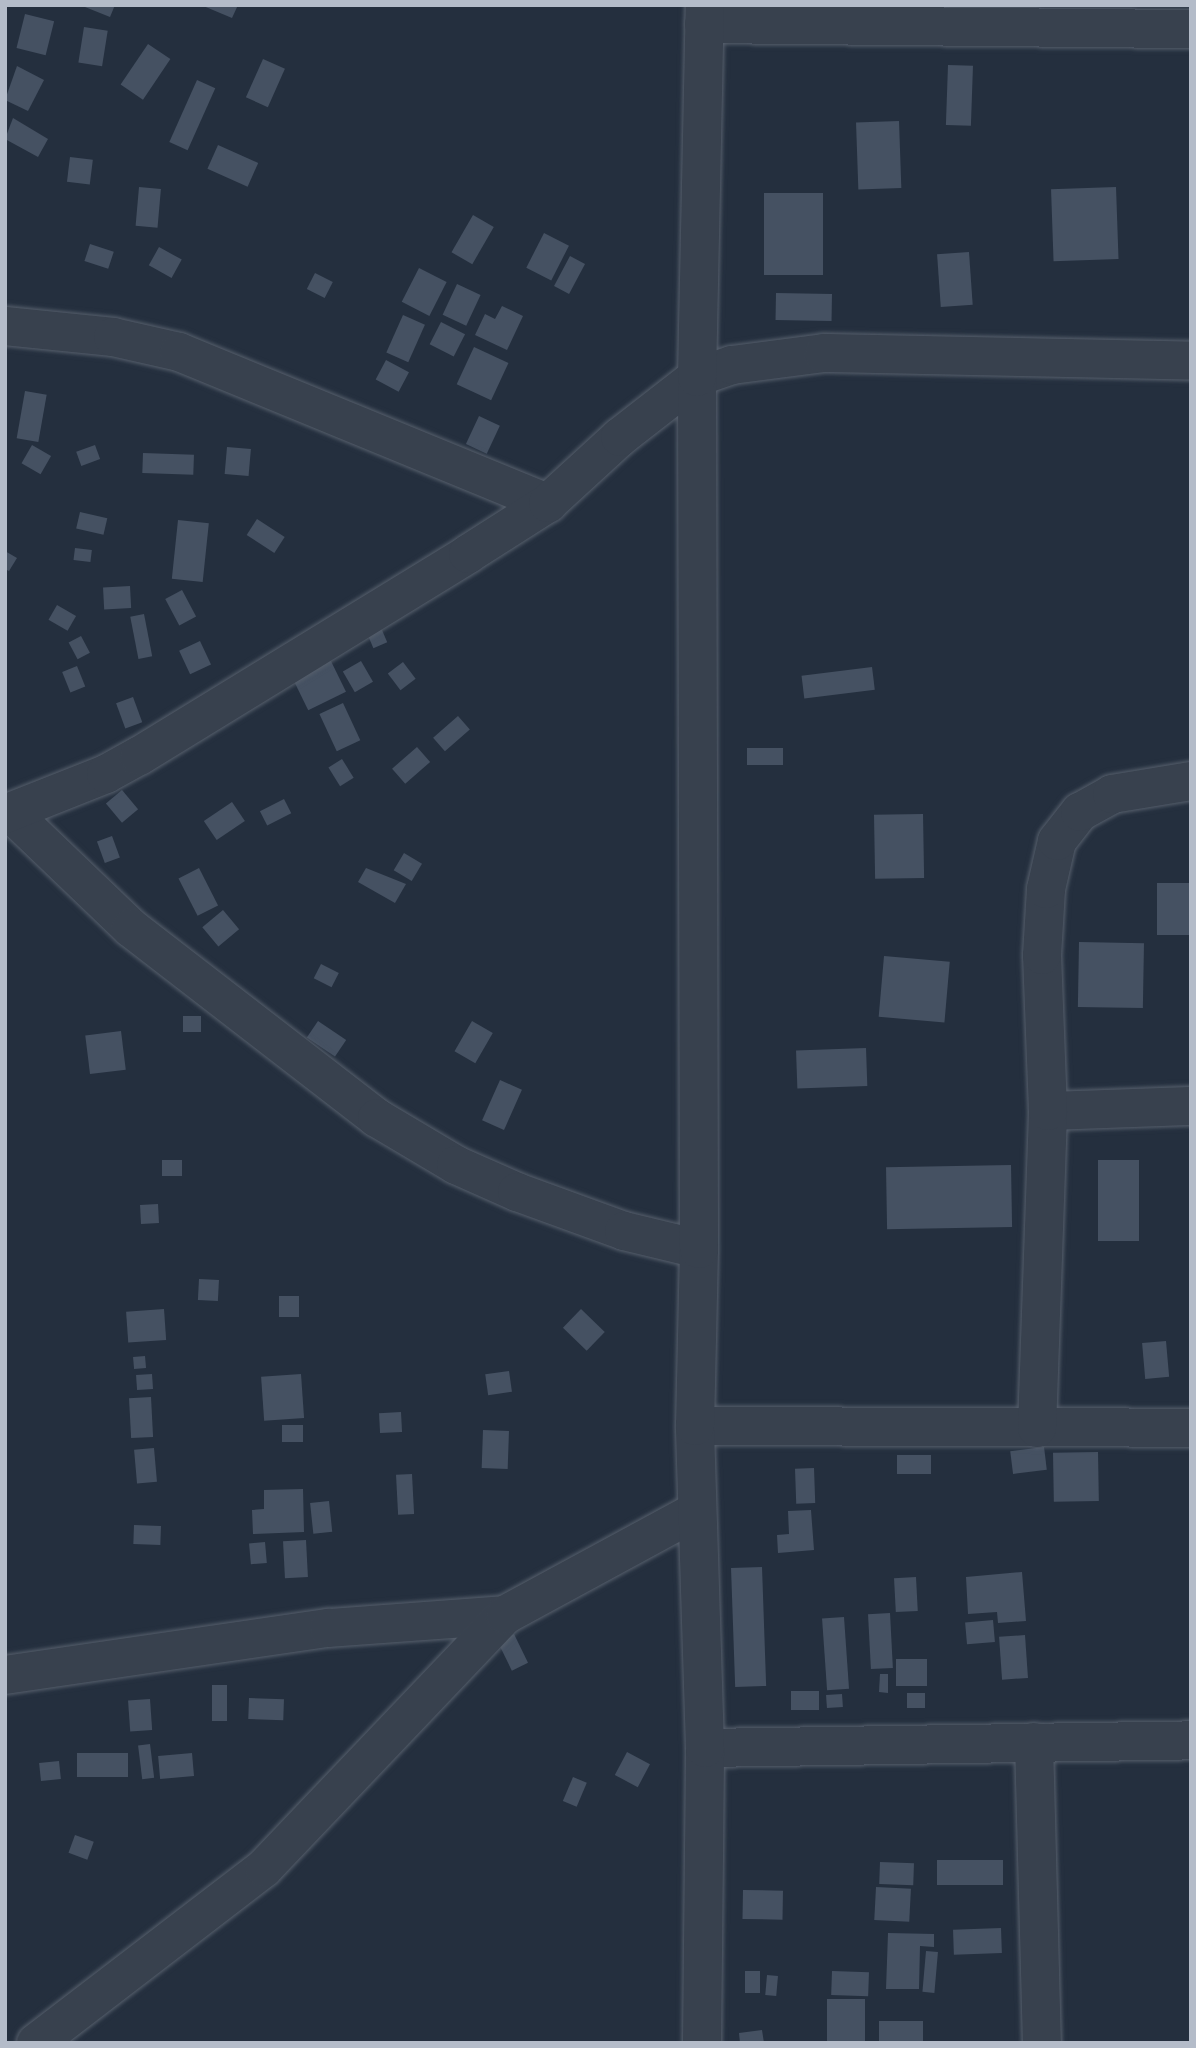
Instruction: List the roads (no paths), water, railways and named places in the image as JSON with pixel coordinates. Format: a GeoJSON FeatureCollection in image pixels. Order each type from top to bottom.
{"type":"FeatureCollection","features":[{"type":"Feature","properties":{"kind":"street"},"geometry":{"type":"LineString","coordinates":[[702,2043],[705,1748],[695,1512],[695,1426],[699,1249],[697,377],[705,15],[1191,29]]}},
{"type":"Feature","properties":{"kind":"street"},"geometry":{"type":"LineString","coordinates":[[5,326],[113,337],[179,352],[548,503]]}},
{"type":"Feature","properties":{"kind":"street"},"geometry":{"type":"LineString","coordinates":[[699,1249],[624,1231],[517,1192],[456,1165],[377,1118],[131,928],[8,813],[139,756],[548,503],[620,437],[697,377],[732,365],[824,353],[1191,361]]}},
{"type":"Feature","properties":{"kind":"street"},"geometry":{"type":"LineString","coordinates":[[1037,1427],[1048,1111],[1042,955],[1046,889],[1057,841],[1080,812],[1112,794],[1191,781]]}},
{"type":"Feature","properties":{"kind":"street"},"geometry":{"type":"LineString","coordinates":[[1048,1111],[1191,1106]]}},
{"type":"Feature","properties":{"kind":"street"},"geometry":{"type":"LineString","coordinates":[[695,1426],[1191,1428]]}},
{"type":"Feature","properties":{"kind":"street"},"geometry":{"type":"LineString","coordinates":[[36,2043],[264,1868],[505,1615],[695,1512]]}},
{"type":"Feature","properties":{"kind":"street"},"geometry":{"type":"LineString","coordinates":[[5,1675],[329,1628],[505,1615]]}},
{"type":"Feature","properties":{"kind":"street"},"geometry":{"type":"LineString","coordinates":[[705,1748],[1191,1740]]}},
{"type":"Feature","properties":{"kind":"street"},"geometry":{"type":"LineString","coordinates":[[1034,1742],[1042,2043]]}}]}
